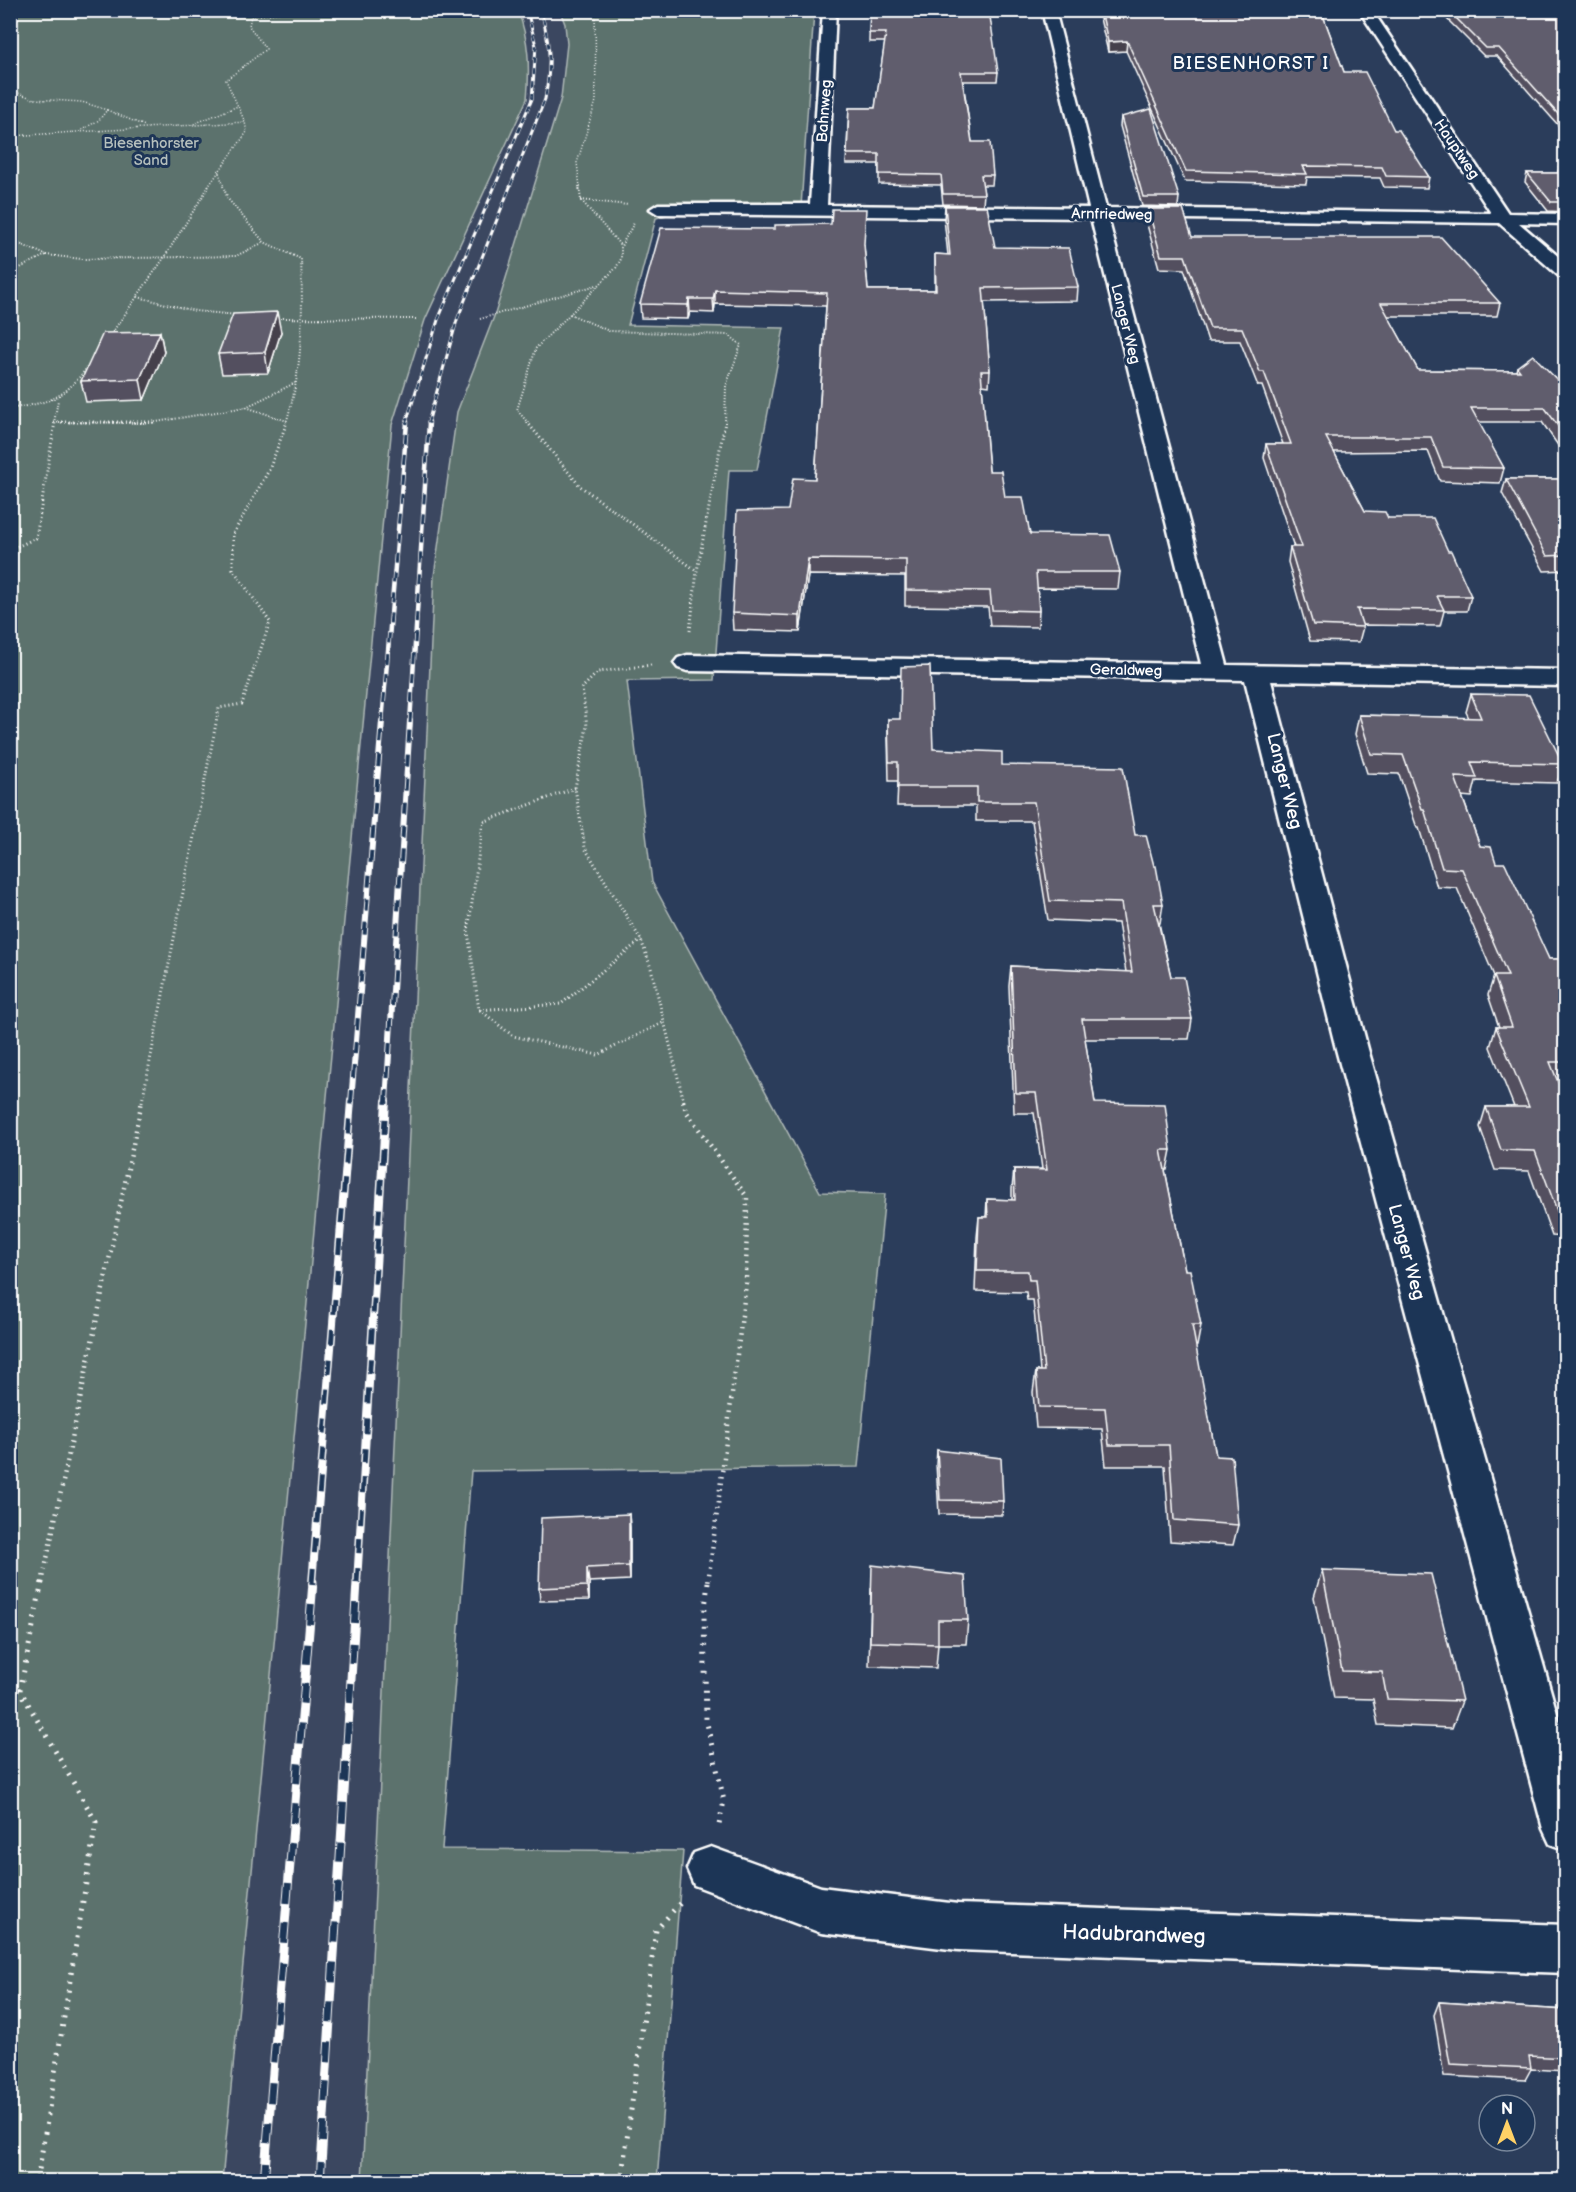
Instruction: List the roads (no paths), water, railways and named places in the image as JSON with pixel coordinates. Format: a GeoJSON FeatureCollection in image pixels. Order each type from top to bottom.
{"type":"FeatureCollection","features":[{"type":"Feature","properties":{"kind":"street","name":"Bahnweg"},"geometry":{"type":"LineString","coordinates":[[818,211],[830,10]]}},
{"type":"Feature","properties":{"kind":"street","name":"Langer Weg"},"geometry":{"type":"LineString","coordinates":[[1048,10],[1216,672]]}},
{"type":"Feature","properties":{"kind":"street","name":"Hauptweg"},"geometry":{"type":"LineString","coordinates":[[1365,10],[1503,218],[1566,273]]}},
{"type":"Feature","properties":{"kind":"street","name":"Arnfriedweg"},"geometry":{"type":"LineString","coordinates":[[658,209],[1566,219]]}},
{"type":"Feature","properties":{"kind":"street","name":"Geraldweg"},"geometry":{"type":"LineString","coordinates":[[687,663],[1566,678]]}},
{"type":"Feature","properties":{"kind":"street","name":"Langer Weg"},"geometry":{"type":"LineString","coordinates":[[1256,672],[1352,1049],[1566,1829]]}},
{"type":"Feature","properties":{"kind":"street","name":"Hadubrandweg"},"geometry":{"type":"LineString","coordinates":[[711,1869],[821,1910],[958,1927],[1566,1949]]}},
{"type":"Feature","properties":{"kind":"railway"},"geometry":{"type":"LineString","coordinates":[[406,423],[438,320],[532,99],[536,46],[527,10]]}},
{"type":"Feature","properties":{"kind":"railway"},"geometry":{"type":"LineString","coordinates":[[428,423],[457,320],[545,99],[549,75],[549,54],[541,10]]}},
{"type":"Feature","properties":{"kind":"railway"},"geometry":{"type":"LineString","coordinates":[[382,723],[407,422]]}},
{"type":"Feature","properties":{"kind":"railway"},"geometry":{"type":"LineString","coordinates":[[410,723],[429,422]]}},
{"type":"Feature","properties":{"kind":"railway"},"geometry":{"type":"LineString","coordinates":[[351,1102],[382,721]]}},
{"type":"Feature","properties":{"kind":"railway"},"geometry":{"type":"LineString","coordinates":[[386,1102],[410,721]]}},
{"type":"Feature","properties":{"kind":"railway"},"geometry":{"type":"LineString","coordinates":[[312,1583],[351,1101]]}},
{"type":"Feature","properties":{"kind":"railway"},"geometry":{"type":"LineString","coordinates":[[357,1583],[386,1101]]}},
{"type":"Feature","properties":{"kind":"railway"},"geometry":{"type":"LineString","coordinates":[[264,2182],[313,1582]]}},
{"type":"Feature","properties":{"kind":"railway"},"geometry":{"type":"LineString","coordinates":[[320,2182],[357,1582]]}},
{"type":"Feature","properties":{"kind":"district","name":"BIESENHORST I"},"geometry":{"type":"Point","coordinates":[1251,63]}},
{"type":"Feature","properties":{"kind":"park label","name":"Biesenhorster Sand"},"geometry":{"type":"Point","coordinates":[151,152]}}]}
